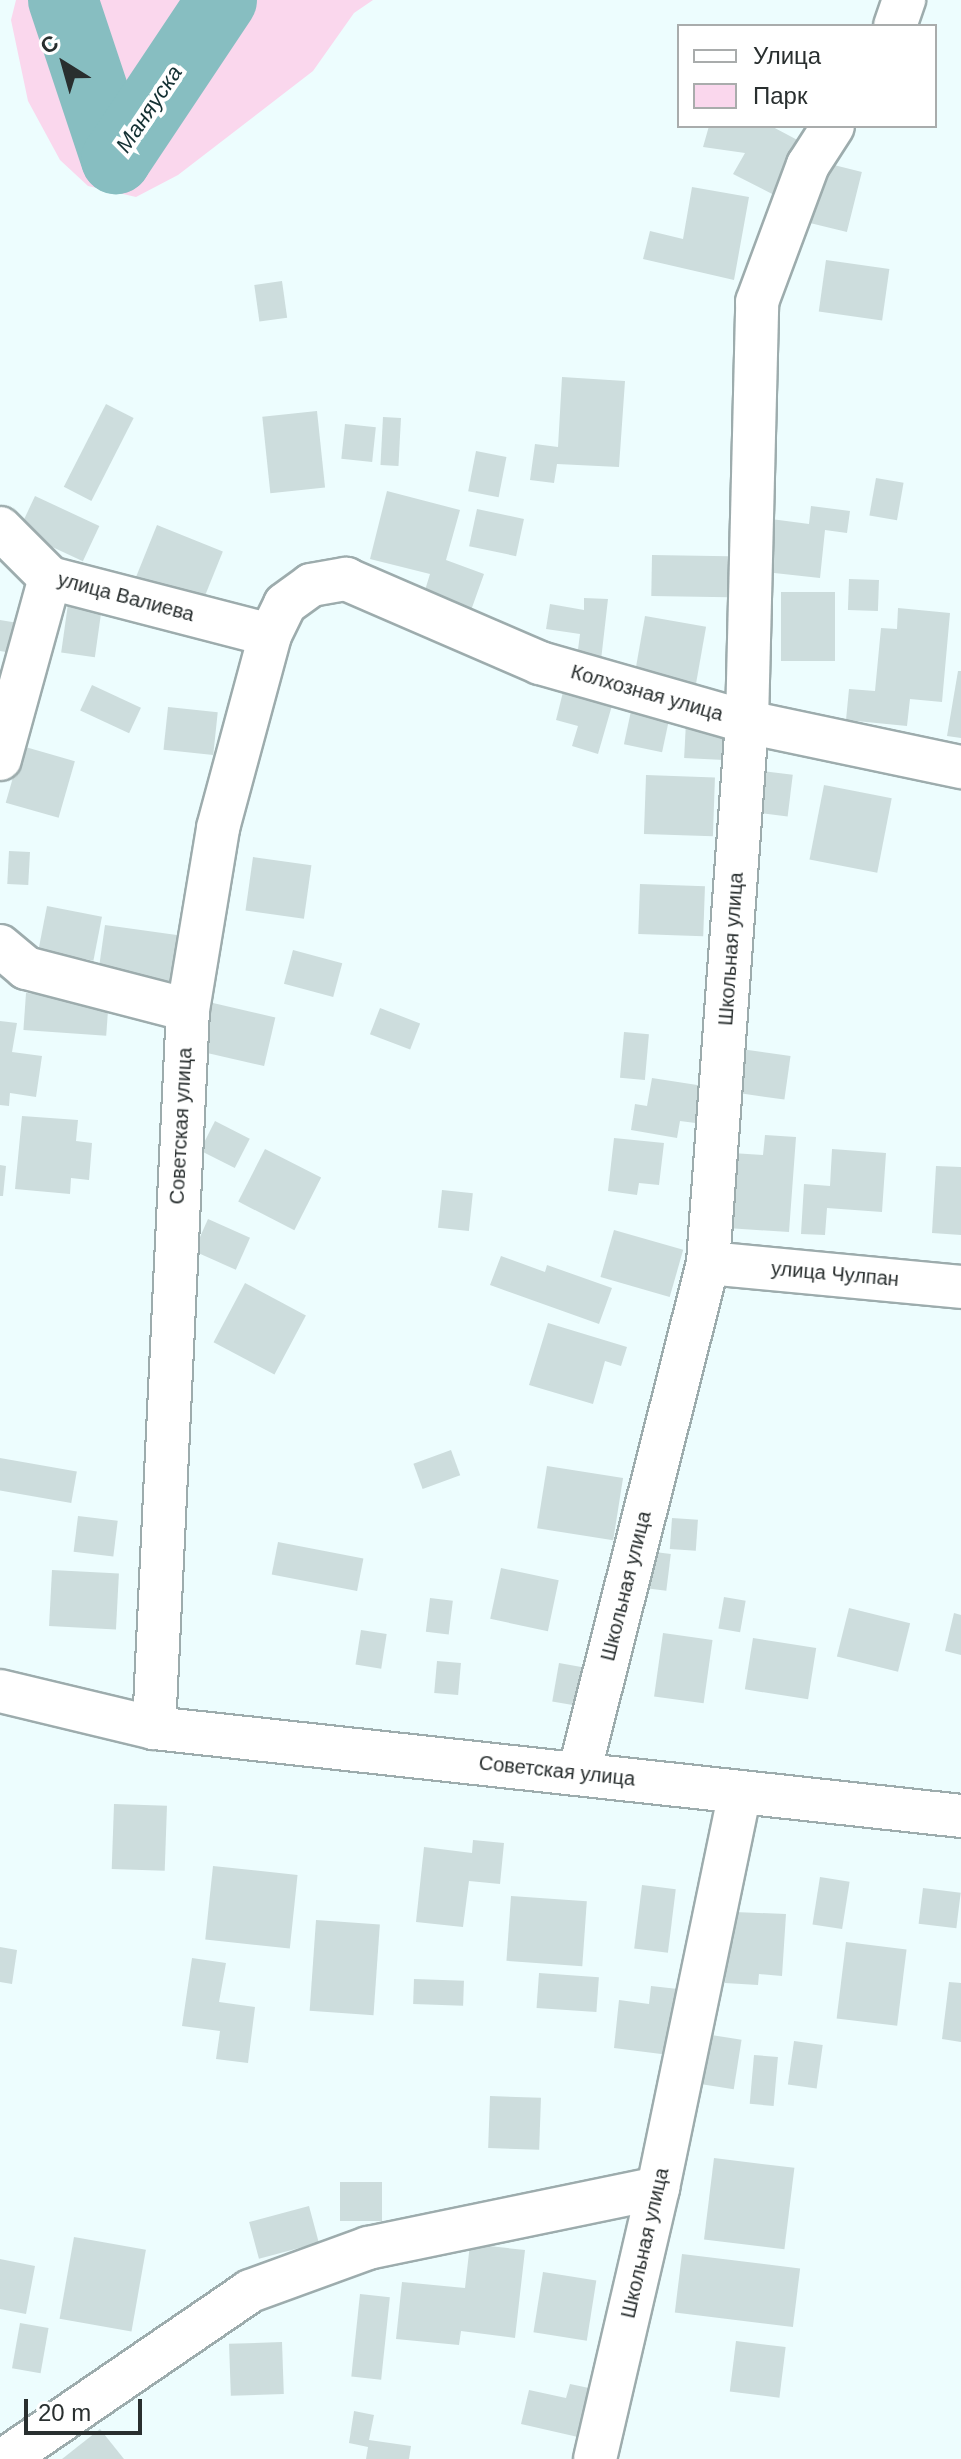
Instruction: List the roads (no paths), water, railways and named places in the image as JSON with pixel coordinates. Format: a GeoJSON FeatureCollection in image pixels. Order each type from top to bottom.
{"type":"FeatureCollection","features":[{"type":"Feature","properties":{"kind":"street"},"geometry":{"type":"LineString","coordinates":[[896,24],[904,0]]}},
{"type":"Feature","properties":{"kind":"street","name":"Школьная улица"},"geometry":{"type":"LineString","coordinates":[[579,1773],[708,1263],[747,722],[757,302],[808,165],[832,128]]}},
{"type":"Feature","properties":{"kind":"street","name":"улица Валиева"},"geometry":{"type":"LineString","coordinates":[[0,528],[50,578],[270,635]]}},
{"type":"Feature","properties":{"kind":"street"},"geometry":{"type":"LineString","coordinates":[[0,759],[50,578]]}},
{"type":"Feature","properties":{"kind":"street","name":"Колхозная улица"},"geometry":{"type":"LineString","coordinates":[[346,579],[540,663],[747,722],[961,767]]}},
{"type":"Feature","properties":{"kind":"street","name":"Советская улица"},"geometry":{"type":"LineString","coordinates":[[154,1728],[188,1010],[218,828],[270,635],[285,604],[311,585],[346,579]]}},
{"type":"Feature","properties":{"kind":"street"},"geometry":{"type":"LineString","coordinates":[[0,946],[26,968],[188,1010]]}},
{"type":"Feature","properties":{"kind":"street","name":"улица Чулпан"},"geometry":{"type":"LineString","coordinates":[[708,1263],[961,1287]]}},
{"type":"Feature","properties":{"kind":"street","name":"Советская улица"},"geometry":{"type":"LineString","coordinates":[[0,1691],[154,1728],[961,1816]]}},
{"type":"Feature","properties":{"kind":"street","name":"Школьная улица"},"geometry":{"type":"LineString","coordinates":[[595,2459],[658,2188],[740,1792]]}},
{"type":"Feature","properties":{"kind":"street"},"geometry":{"type":"LineString","coordinates":[[5,2459],[250,2291],[368,2248],[658,2188]]}},
{"type":"Feature","properties":{"kind":"waterway","name":"Маняуска"},"geometry":{"type":"LineString","coordinates":[[63,0],[116,159],[222,0]]}}]}
